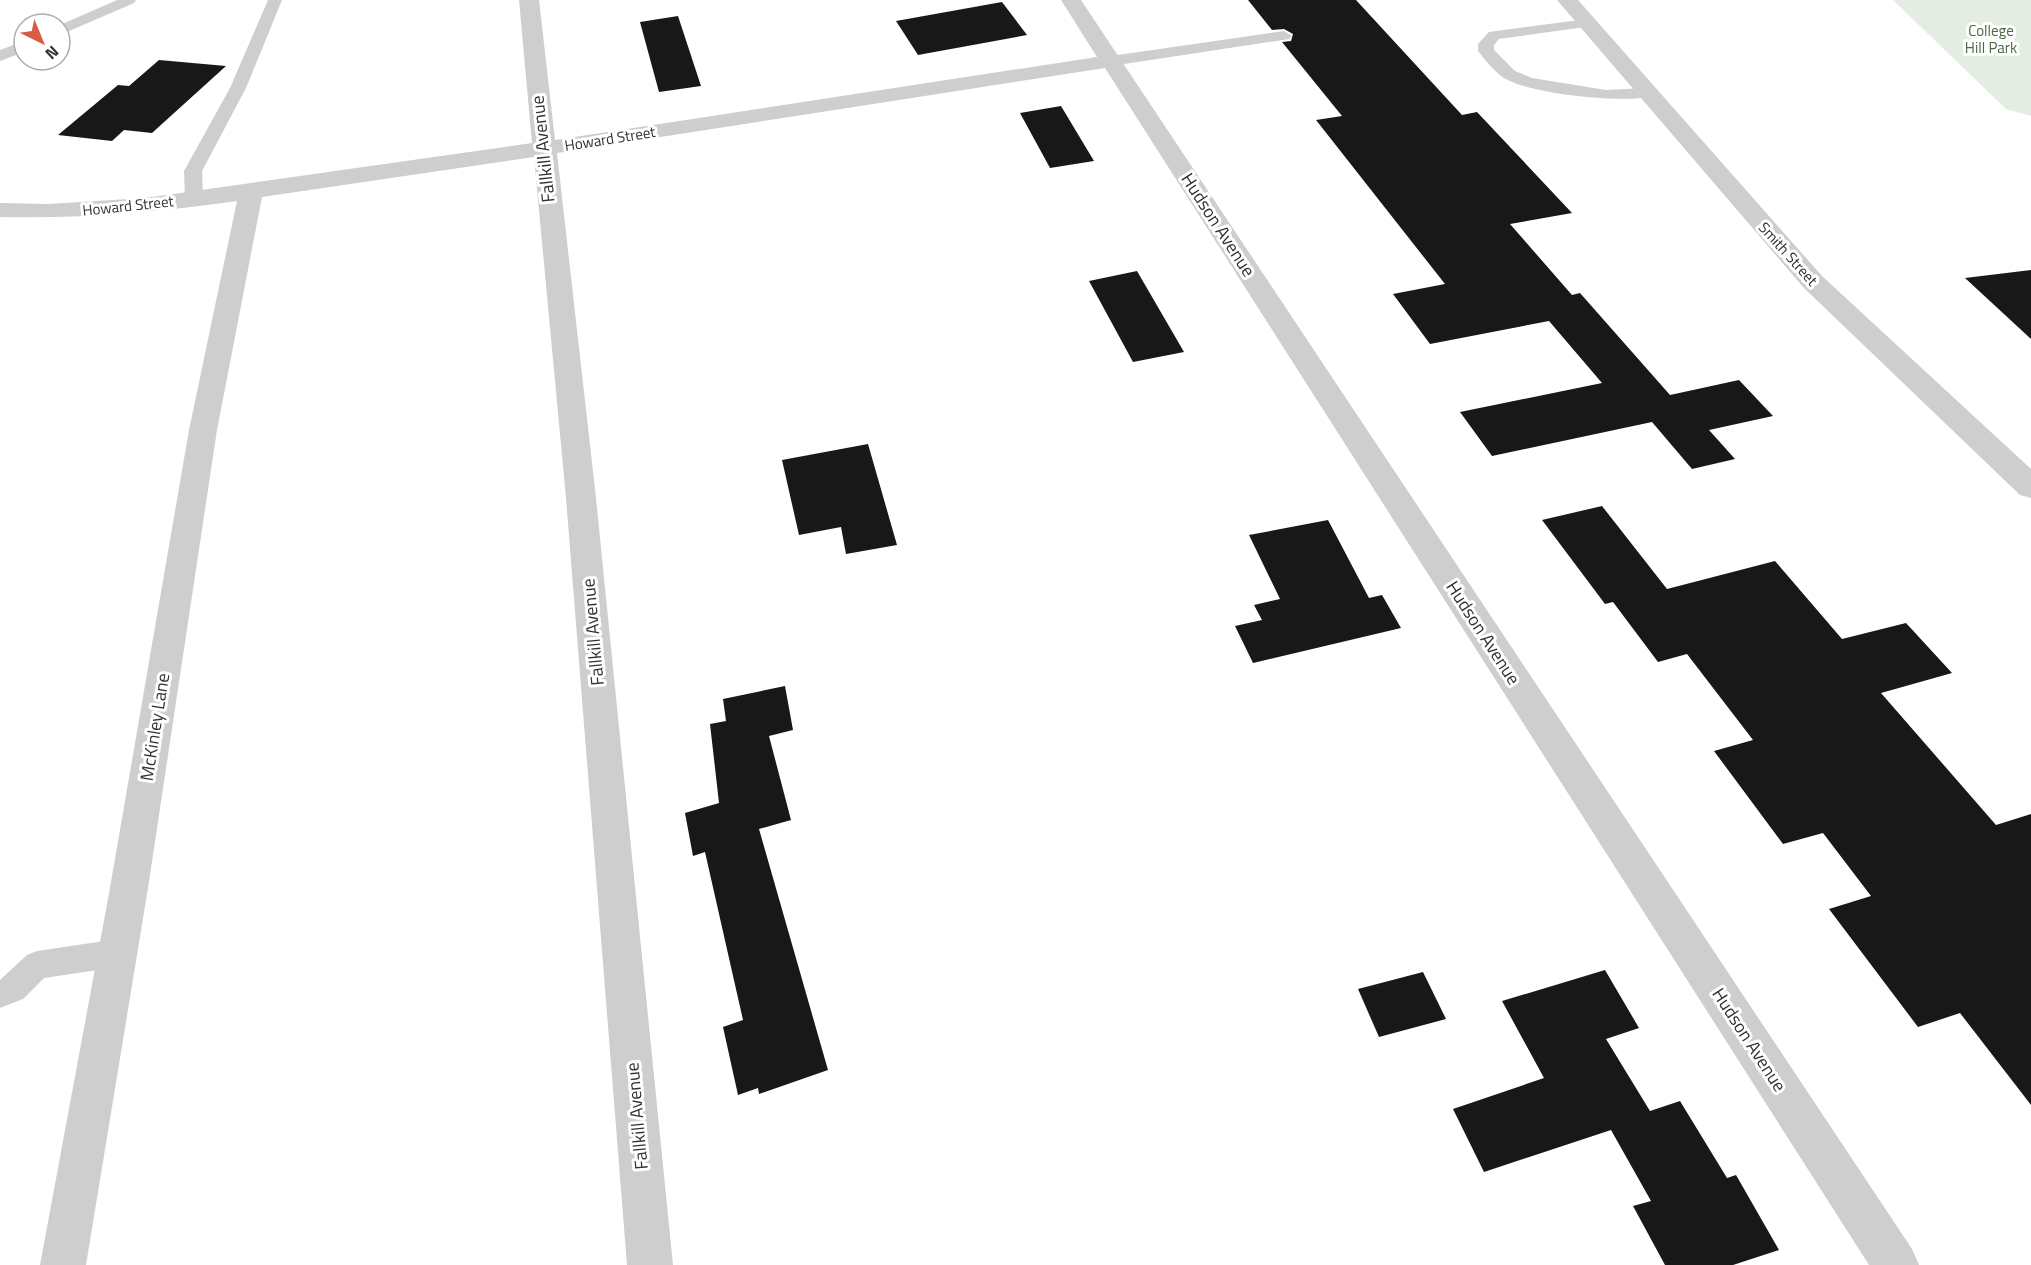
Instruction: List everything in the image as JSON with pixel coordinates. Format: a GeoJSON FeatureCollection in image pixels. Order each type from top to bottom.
{"type":"FeatureCollection","features":[{"type":"Feature","properties":{"kind":"street","name":"Fallkill Avenue"},"geometry":{"type":"LineString","coordinates":[[529,0],[581,498],[651,1265]]}},
{"type":"Feature","properties":{"kind":"street","name":"Hudson Avenue"},"geometry":{"type":"LineString","coordinates":[[1071,0],[1896,1265]]}},
{"type":"Feature","properties":{"kind":"street","name":"Smith Street"},"geometry":{"type":"LineString","coordinates":[[1567,0],[1813,282],[2031,487]]}},
{"type":"Feature","properties":{"kind":"street","name":"Howard Street"},"geometry":{"type":"LineString","coordinates":[[0,210],[51,213],[132,208],[543,149],[1111,61]]}},
{"type":"Feature","properties":{"kind":"street","name":"McKinley Lane"},"geometry":{"type":"LineString","coordinates":[[63,1265],[118,953],[203,430],[250,190]]}},
{"type":"Feature","properties":{"kind":"lane"},"geometry":{"type":"LineString","coordinates":[[72,25],[129,0]]}},
{"type":"Feature","properties":{"kind":"lane"},"geometry":{"type":"LineString","coordinates":[[194,199],[193,171],[238,88],[275,0]]}},
{"type":"Feature","properties":{"kind":"lane"},"geometry":{"type":"LineString","coordinates":[[1587,23],[1494,35],[1486,44],[1486,51],[1509,74],[1528,82],[1606,95],[1646,93]]}},
{"type":"Feature","properties":{"kind":"lane"},"geometry":{"type":"LineString","coordinates":[[1111,61],[1284,36]]}},
{"type":"Feature","properties":{"kind":"lane"},"geometry":{"type":"LineString","coordinates":[[0,994],[13,989],[37,965],[118,953]]}},
{"type":"Feature","properties":{"kind":"green space","name":"College Hill Park"},"geometry":{"type":"Polygon","coordinates":[[[1893,0],[2031,0],[2031,116],[2006,109],[1893,0]]]}},
{"type":"Feature","properties":{"kind":"building"},"geometry":{"type":"Polygon","coordinates":[[[1248,0],[1356,0],[1462,115],[1477,112],[1572,213],[1510,224],[1572,295],[1580,293],[1670,395],[1739,380],[1773,416],[1709,430],[1735,459],[1692,469],[1652,422],[1492,456],[1460,412],[1602,383],[1549,321],[1430,344],[1393,294],[1445,284],[1316,120],[1342,116],[1282,42],[1291,41],[1293,34],[1284,29],[1272,30],[1248,0]]]}},
{"type":"Feature","properties":{"kind":"building"},"geometry":{"type":"Polygon","coordinates":[[[1002,2],[1027,35],[918,55],[896,21],[1002,2]]]}},
{"type":"Feature","properties":{"kind":"building"},"geometry":{"type":"Polygon","coordinates":[[[678,16],[701,86],[659,92],[640,22],[678,16]]]}},
{"type":"Feature","properties":{"kind":"building"},"geometry":{"type":"Polygon","coordinates":[[[159,60],[226,66],[152,133],[124,130],[112,141],[58,135],[118,85],[129,86],[159,60]]]}},
{"type":"Feature","properties":{"kind":"building"},"geometry":{"type":"Polygon","coordinates":[[[1061,106],[1094,161],[1050,168],[1020,113],[1061,106]]]}},
{"type":"Feature","properties":{"kind":"building"},"geometry":{"type":"Polygon","coordinates":[[[2031,270],[2031,339],[1965,278],[2031,270]]]}},
{"type":"Feature","properties":{"kind":"building"},"geometry":{"type":"Polygon","coordinates":[[[1137,271],[1184,352],[1133,362],[1089,281],[1137,271]]]}},
{"type":"Feature","properties":{"kind":"building"},"geometry":{"type":"Polygon","coordinates":[[[868,444],[897,545],[846,554],[841,527],[799,535],[782,460],[868,444]]]}},
{"type":"Feature","properties":{"kind":"building"},"geometry":{"type":"Polygon","coordinates":[[[1602,506],[1667,589],[1775,561],[1842,639],[1906,623],[1952,673],[1881,693],[1996,825],[2031,814],[2031,1105],[1960,1013],[1918,1027],[1829,909],[1871,896],[1823,833],[1783,844],[1714,751],[1753,740],[1687,654],[1658,662],[1613,602],[1605,604],[1542,520],[1602,506]]]}},
{"type":"Feature","properties":{"kind":"building"},"geometry":{"type":"Polygon","coordinates":[[[1328,520],[1369,598],[1382,595],[1401,628],[1253,663],[1235,626],[1262,620],[1254,605],[1280,599],[1249,535],[1328,520]]]}},
{"type":"Feature","properties":{"kind":"building"},"geometry":{"type":"Polygon","coordinates":[[[785,686],[793,730],[769,736],[791,820],[759,829],[828,1070],[759,1094],[758,1088],[738,1095],[723,1027],[743,1020],[705,852],[693,856],[685,813],[719,803],[710,724],[726,721],[723,699],[785,686]]]}},
{"type":"Feature","properties":{"kind":"building"},"geometry":{"type":"Polygon","coordinates":[[[1605,970],[1639,1028],[1606,1039],[1650,1111],[1680,1101],[1727,1178],[1736,1175],[1779,1250],[1733,1265],[1665,1265],[1633,1206],[1651,1201],[1611,1130],[1484,1172],[1453,1109],[1544,1078],[1502,1001],[1605,970]]]}},
{"type":"Feature","properties":{"kind":"building"},"geometry":{"type":"Polygon","coordinates":[[[1423,972],[1446,1019],[1379,1037],[1358,989],[1423,972]]]}}]}
